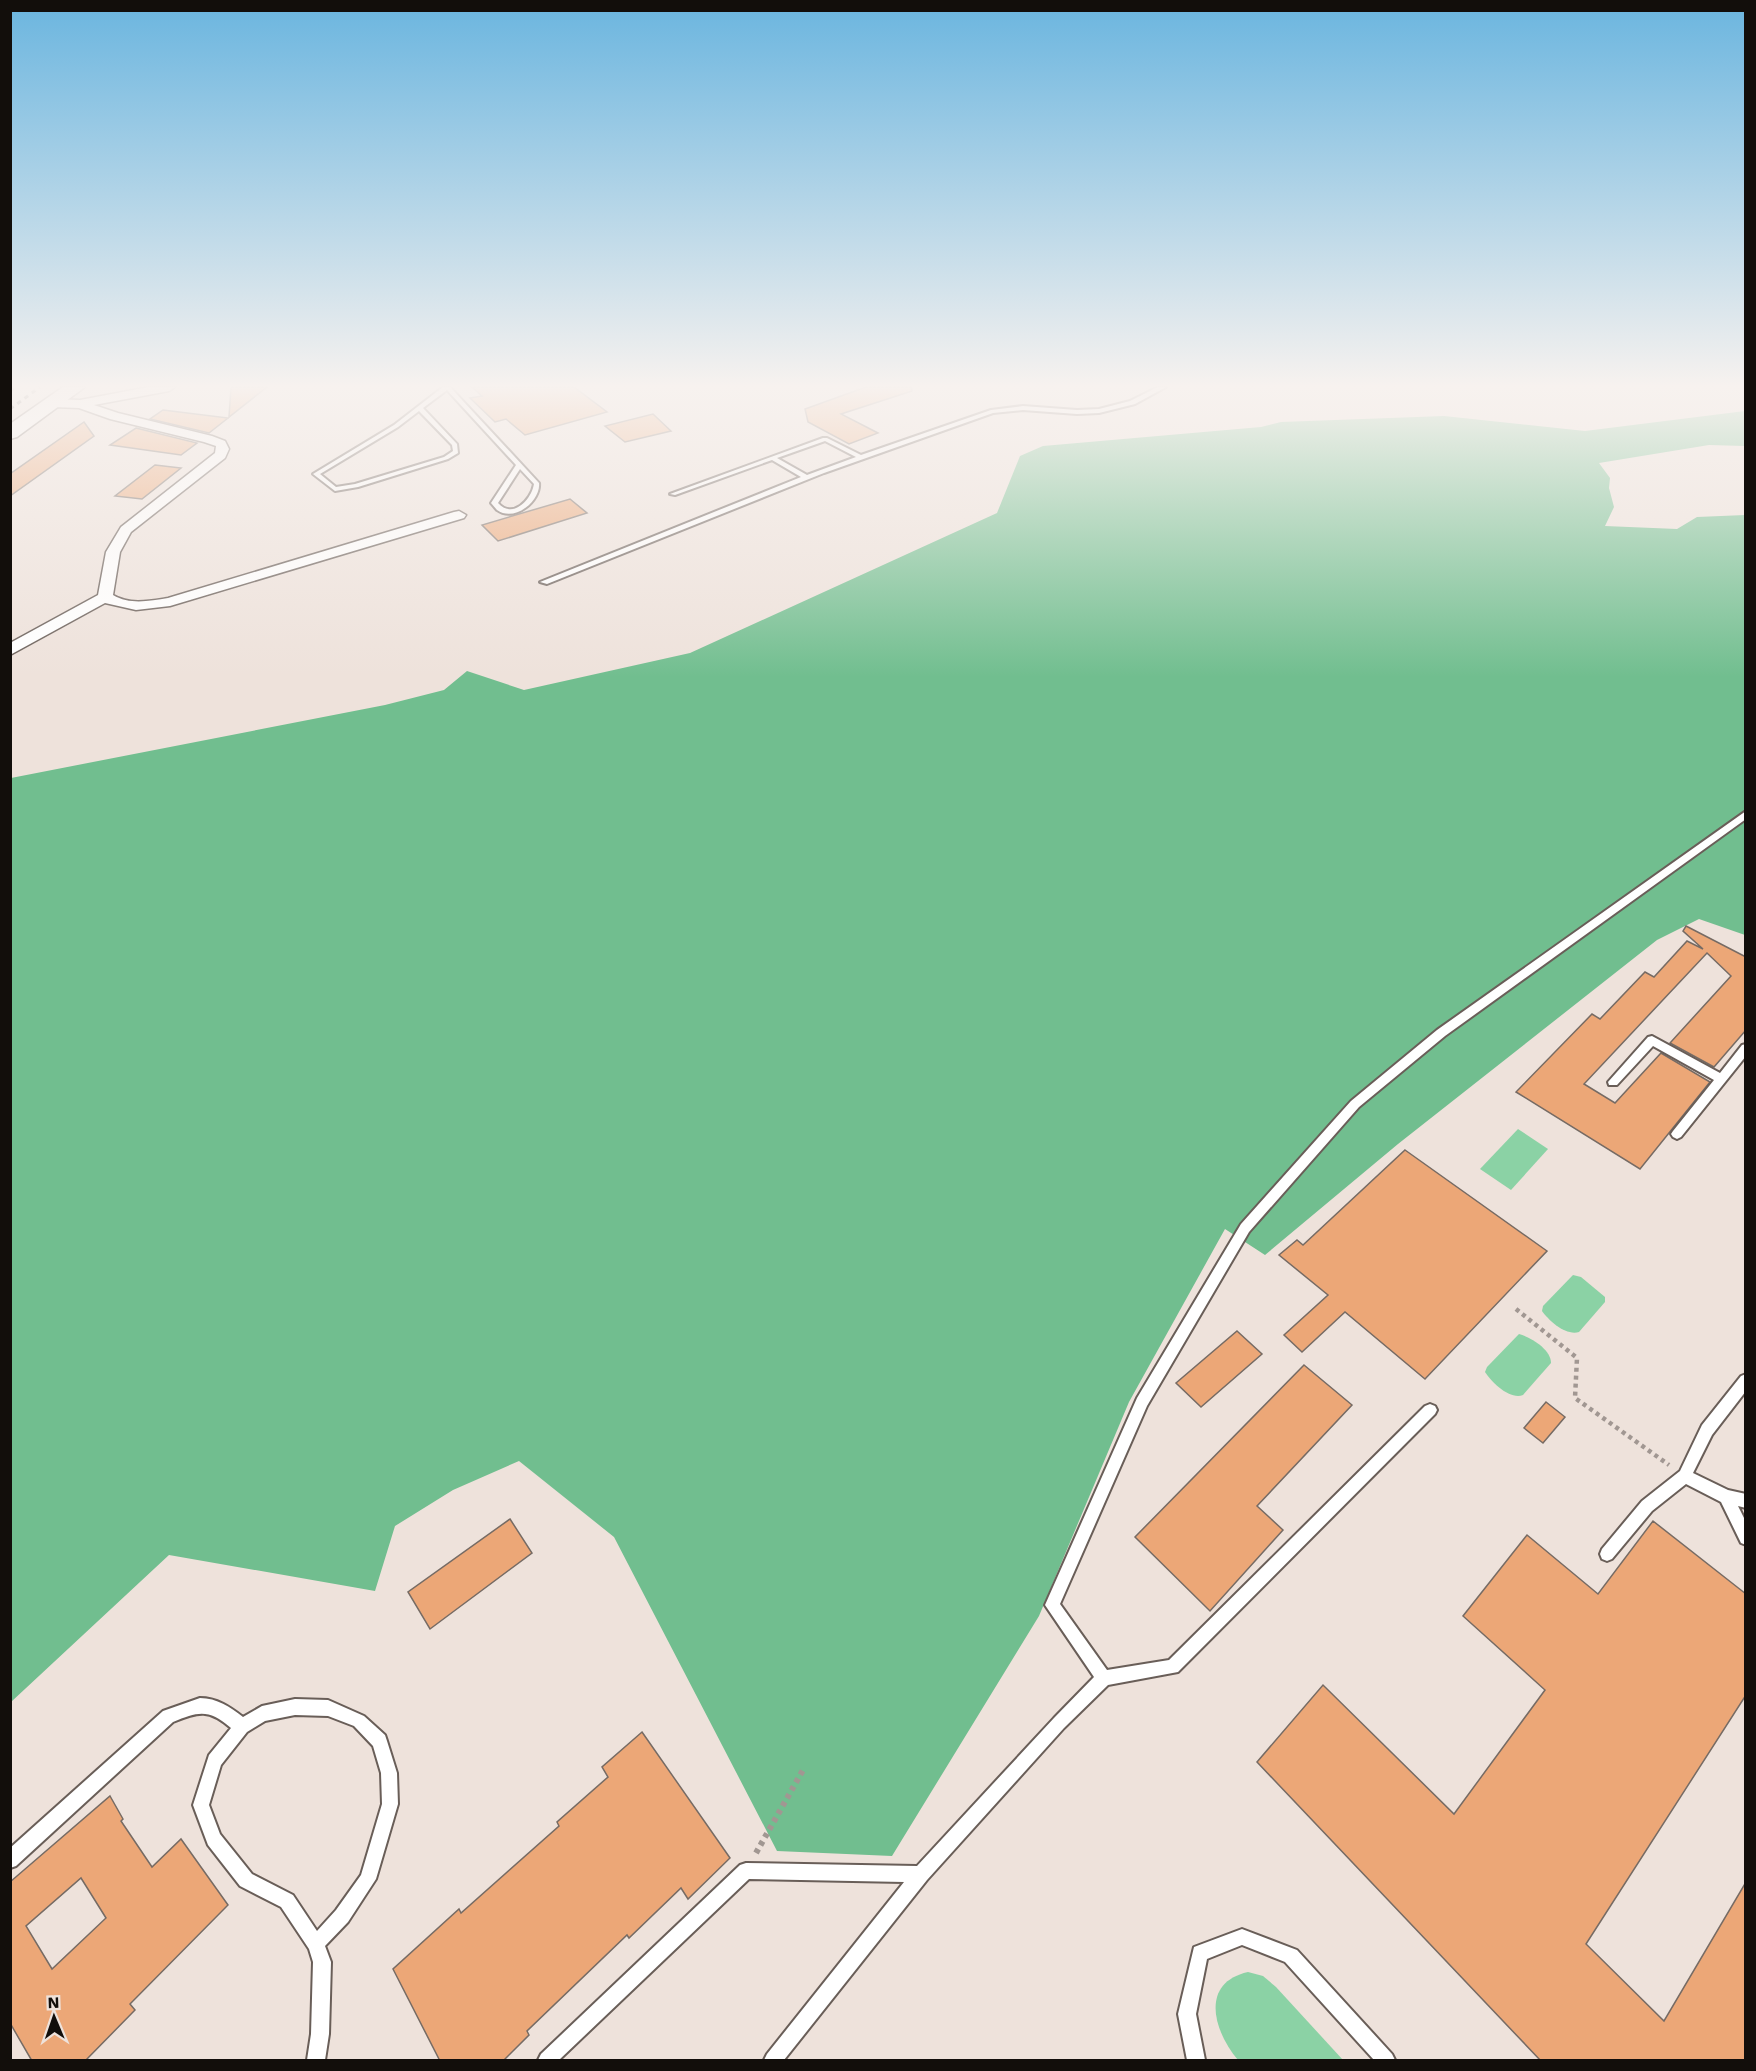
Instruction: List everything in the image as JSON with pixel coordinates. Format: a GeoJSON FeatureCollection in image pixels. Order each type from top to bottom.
{"type":"FeatureCollection","features":[{"type":"Feature","properties":{"kind":"street"},"geometry":{"type":"LineString","coordinates":[[105,597],[112,552],[126,530],[185,484]]}},
{"type":"Feature","properties":{"kind":"street"},"geometry":{"type":"LineString","coordinates":[[105,597],[115,604],[129,606],[170,602],[459,515]]}},
{"type":"Feature","properties":{"kind":"street"},"geometry":{"type":"LineString","coordinates":[[10,650],[105,597]]}},
{"type":"Feature","properties":{"kind":"lane"},"geometry":{"type":"LineString","coordinates":[[328,484],[335,489],[364,484]]}},
{"type":"Feature","properties":{"kind":"lane"},"geometry":{"type":"LineString","coordinates":[[507,484],[494,503],[501,510],[509,512],[523,507],[537,491],[537,484]]}},
{"type":"Feature","properties":{"kind":"lane"},"geometry":{"type":"LineString","coordinates":[[673,494],[701,484]]}},
{"type":"Feature","properties":{"kind":"lane"},"geometry":{"type":"LineString","coordinates":[[544,582],[793,484]]}},
{"type":"Feature","properties":{"kind":"lane"},"geometry":{"type":"LineString","coordinates":[[1104,1678],[1052,1605],[1142,1402],[1245,1228],[1355,1104],[1441,1032],[1746,814]]}},
{"type":"Feature","properties":{"kind":"lane"},"geometry":{"type":"LineString","coordinates":[[1612,1082],[1652,1040],[1720,1079]]}},
{"type":"Feature","properties":{"kind":"lane"},"geometry":{"type":"LineString","coordinates":[[1677,1134],[1746,1048]]}},
{"type":"Feature","properties":{"kind":"lane"},"geometry":{"type":"LineString","coordinates":[[1607,1554],[1647,1506],[1685,1476],[1707,1430],[1746,1380]]}},
{"type":"Feature","properties":{"kind":"lane"},"geometry":{"type":"LineString","coordinates":[[773,2061],[921,1874],[1059,1723],[1104,1678],[1173,1667],[1430,1410]]}},
{"type":"Feature","properties":{"kind":"lane"},"geometry":{"type":"LineString","coordinates":[[1685,1476],[1726,1497],[1746,1501]]}},
{"type":"Feature","properties":{"kind":"lane"},"geometry":{"type":"LineString","coordinates":[[1726,1497],[1746,1538]]}},
{"type":"Feature","properties":{"kind":"lane"},"geometry":{"type":"LineString","coordinates":[[10,1860],[168,1716],[198,1704],[221,1708],[242,1727]]}},
{"type":"Feature","properties":{"kind":"lane"},"geometry":{"type":"LineString","coordinates":[[316,1944],[342,1916],[368,1879],[390,1804],[389,1773],[379,1741],[359,1722],[328,1708],[295,1707],[262,1714],[242,1727],[215,1761],[201,1805],[214,1839],[246,1880],[287,1901],[316,1944],[322,1962],[320,2034],[316,2061]]}},
{"type":"Feature","properties":{"kind":"lane"},"geometry":{"type":"LineString","coordinates":[[547,2061],[746,1871],[921,1874]]}},
{"type":"Feature","properties":{"kind":"lane"},"geometry":{"type":"LineString","coordinates":[[1196,2061],[1187,2014],[1200,1953],[1242,1937],[1291,1956],[1386,2061]]}},
{"type":"Feature","properties":{"kind":"path"},"geometry":{"type":"LineString","coordinates":[[1516,1309],[1577,1358],[1575,1398],[1685,1476]]}},
{"type":"Feature","properties":{"kind":"path"},"geometry":{"type":"LineString","coordinates":[[746,1871],[803,1770]]}},
{"type":"Feature","properties":{"kind":"green space"},"geometry":{"type":"Polygon","coordinates":[[[1009,484],[1609,484],[1614,507],[1605,526],[1677,529],[1697,517],[1745,515],[1745,935],[1699,919],[1657,940],[1398,1144],[1265,1255],[1225,1229],[1129,1402],[1039,1616],[892,1856],[777,1851],[614,1537],[519,1461],[453,1490],[395,1526],[375,1591],[169,1555],[11,1702],[11,778],[385,705],[444,690],[467,671],[524,690],[690,653],[997,513],[1009,484]]]}},
{"type":"Feature","properties":{"kind":"green space"},"geometry":{"type":"Polygon","coordinates":[[[1518,1129],[1548,1149],[1511,1190],[1480,1169],[1518,1129]]]}},
{"type":"Feature","properties":{"kind":"green space"},"geometry":{"type":"Polygon","coordinates":[[[1573,1275],[1581,1277],[1605,1297],[1605,1302],[1579,1332],[1574,1333],[1558,1327],[1542,1311],[1543,1306],[1573,1275]]]}},
{"type":"Feature","properties":{"kind":"green space"},"geometry":{"type":"Polygon","coordinates":[[[1519,1334],[1544,1348],[1551,1363],[1523,1395],[1518,1396],[1502,1390],[1485,1372],[1487,1367],[1519,1334]]]}},
{"type":"Feature","properties":{"kind":"green space"},"geometry":{"type":"Polygon","coordinates":[[[1248,1972],[1263,1976],[1276,1987],[1343,2060],[1238,2060],[1230,2049],[1218,2023],[1217,1997],[1222,1986],[1233,1978],[1248,1972]]]}},
{"type":"Feature","properties":{"kind":"building"},"geometry":{"type":"Polygon","coordinates":[[[10,484],[27,484],[10,496],[10,484]]]}},
{"type":"Feature","properties":{"kind":"building"},"geometry":{"type":"Polygon","coordinates":[[[131,484],[161,484],[142,499],[115,496],[131,484]]]}},
{"type":"Feature","properties":{"kind":"building"},"geometry":{"type":"Polygon","coordinates":[[[570,499],[587,513],[498,541],[482,525],[570,499]]]}},
{"type":"Feature","properties":{"kind":"building"},"geometry":{"type":"Polygon","coordinates":[[[1686,926],[1746,957],[1746,1030],[1714,1067],[1670,1043],[1731,976],[1707,953],[1584,1084],[1615,1103],[1661,1053],[1710,1082],[1640,1169],[1516,1092],[1592,1014],[1600,1019],[1645,972],[1654,977],[1687,941],[1703,949],[1683,931],[1686,926]]]}},
{"type":"Feature","properties":{"kind":"building"},"geometry":{"type":"Polygon","coordinates":[[[1405,1150],[1547,1251],[1425,1379],[1345,1312],[1302,1352],[1284,1335],[1328,1295],[1279,1255],[1297,1240],[1303,1245],[1405,1150]]]}},
{"type":"Feature","properties":{"kind":"building"},"geometry":{"type":"Polygon","coordinates":[[[1237,1331],[1262,1354],[1201,1407],[1176,1383],[1237,1331]]]}},
{"type":"Feature","properties":{"kind":"building"},"geometry":{"type":"Polygon","coordinates":[[[1304,1365],[1352,1405],[1257,1506],[1283,1530],[1210,1611],[1135,1537],[1304,1365]]]}},
{"type":"Feature","properties":{"kind":"building"},"geometry":{"type":"Polygon","coordinates":[[[1546,1402],[1565,1417],[1543,1443],[1524,1428],[1546,1402]]]}},
{"type":"Feature","properties":{"kind":"building"},"geometry":{"type":"Polygon","coordinates":[[[510,1519],[532,1553],[430,1629],[408,1592],[510,1519]]]}},
{"type":"Feature","properties":{"kind":"building"},"geometry":{"type":"Polygon","coordinates":[[[1653,1521],[1746,1594],[1746,1695],[1586,1944],[1664,2021],[1746,1882],[1746,2061],[1541,2061],[1257,1762],[1323,1685],[1454,1814],[1545,1690],[1463,1616],[1527,1535],[1598,1594],[1653,1521]]]}},
{"type":"Feature","properties":{"kind":"building"},"geometry":{"type":"Polygon","coordinates":[[[642,1732],[730,1858],[688,1899],[681,1888],[629,1938],[627,1935],[527,2031],[529,2035],[503,2061],[440,2061],[393,1969],[459,1909],[461,1913],[559,1826],[557,1822],[608,1777],[602,1767],[642,1732]]]}},
{"type":"Feature","properties":{"kind":"building"},"geometry":{"type":"Polygon","coordinates":[[[110,1796],[123,1819],[121,1821],[152,1867],[181,1839],[228,1905],[130,2004],[135,2010],[85,2061],[32,2061],[10,2023],[10,1882],[110,1796]],[[81,1878],[26,1926],[52,1969],[106,1918],[81,1878]]]}}]}
